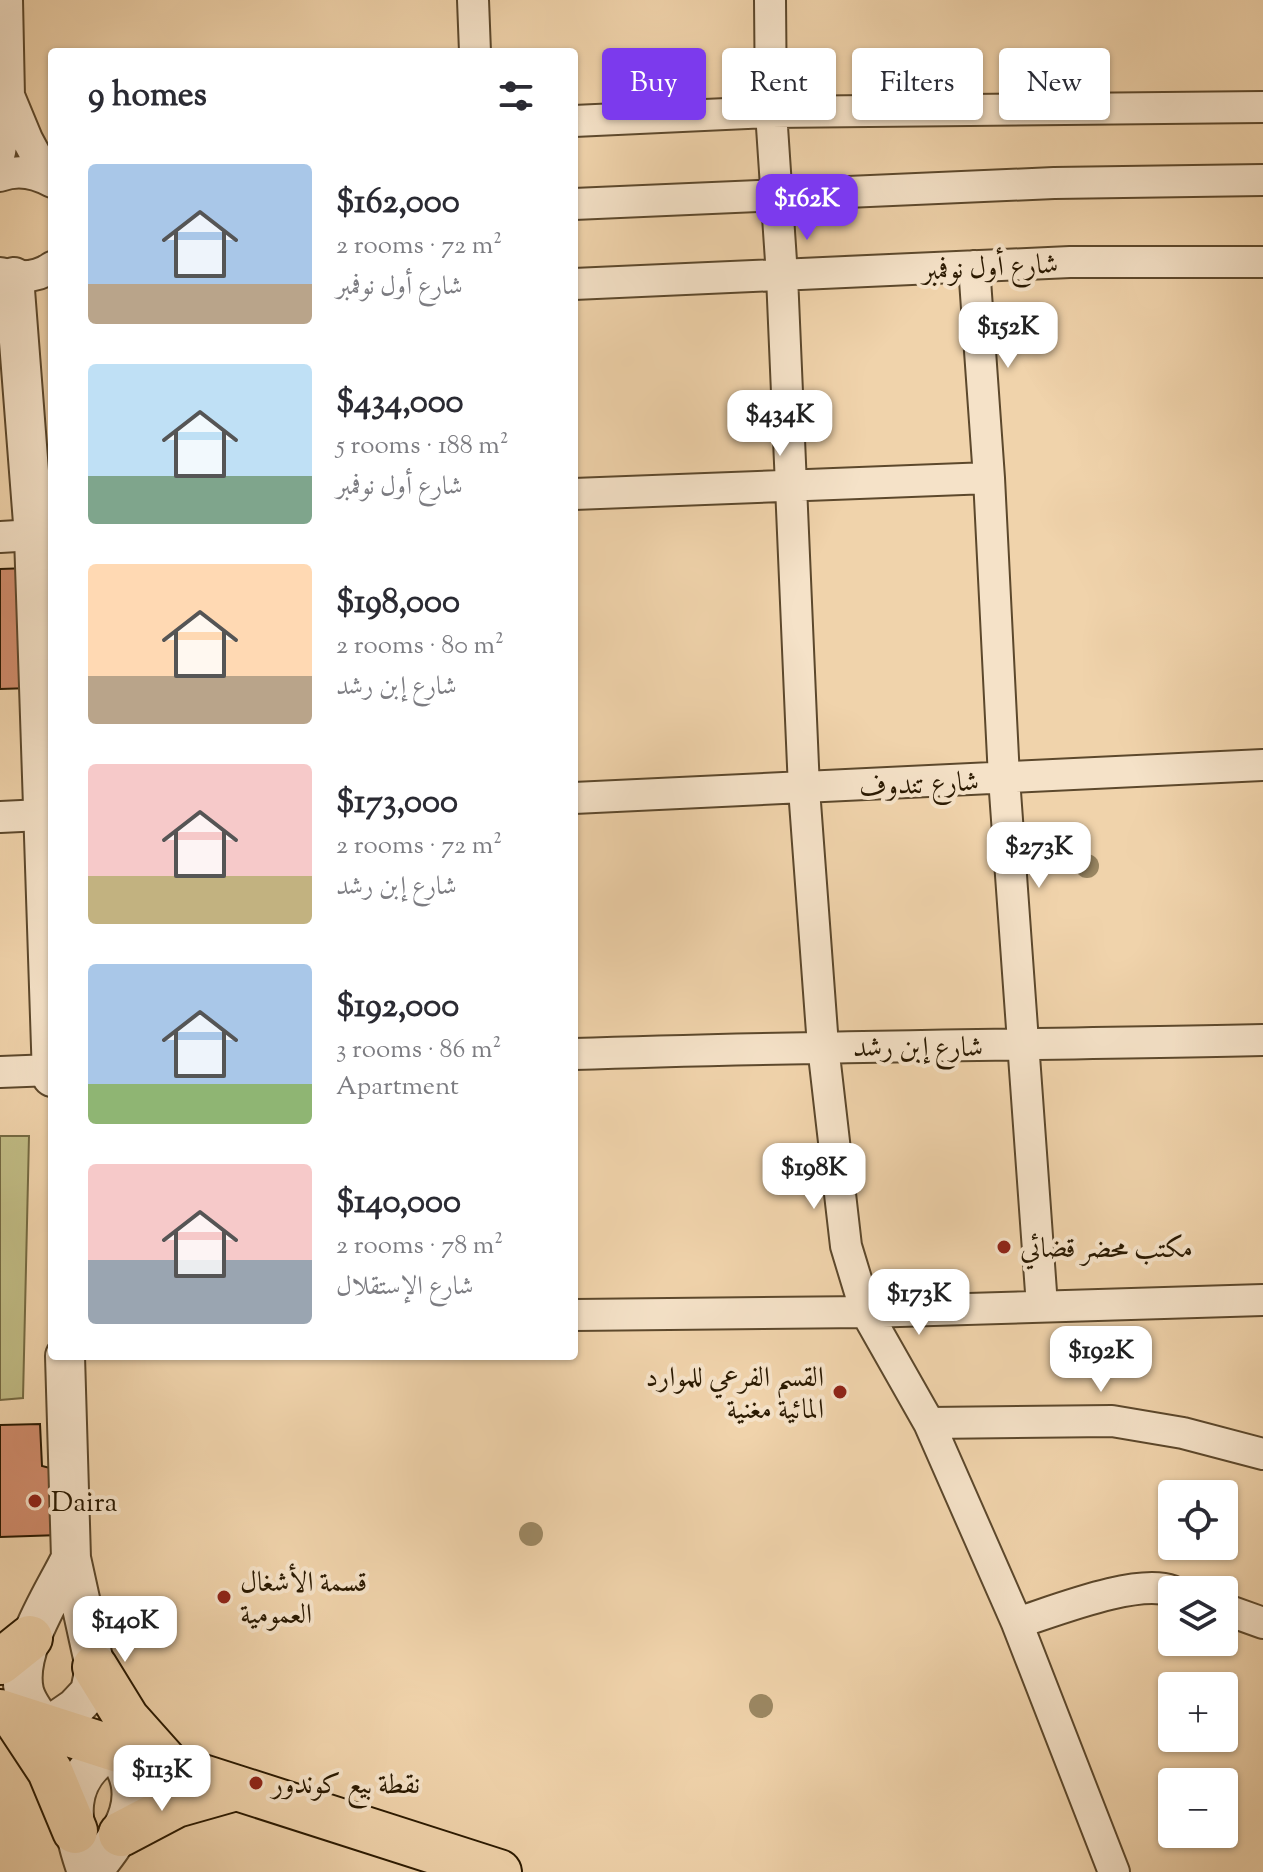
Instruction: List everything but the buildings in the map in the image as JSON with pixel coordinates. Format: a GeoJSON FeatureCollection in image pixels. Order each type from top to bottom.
{"type":"FeatureCollection","features":[{"type":"Feature","properties":{"kind":"main road"},"geometry":{"type":"LineString","coordinates":[[95,1667],[127,1719],[168,1765]]}},
{"type":"Feature","properties":{"kind":"main road"},"geometry":{"type":"LineString","coordinates":[[20,1719],[499,1872]]}},
{"type":"Feature","properties":{"kind":"main road"},"geometry":{"type":"LineString","coordinates":[[20,1719],[50,1771],[85,1858]]}},
{"type":"Feature","properties":{"kind":"main road"},"geometry":{"type":"LineString","coordinates":[[121,1834],[176,1805],[236,1788]]}},
{"type":"Feature","properties":{"kind":"street"},"geometry":{"type":"LineString","coordinates":[[0,152],[9,96],[7,0]]}},
{"type":"Feature","properties":{"kind":"street"},"geometry":{"type":"LineString","coordinates":[[473,0],[475,48]]}},
{"type":"Feature","properties":{"kind":"street"},"geometry":{"type":"LineString","coordinates":[[770,0],[770,48]]}},
{"type":"Feature","properties":{"kind":"street"},"geometry":{"type":"LineString","coordinates":[[9,96],[48,177]]}},
{"type":"Feature","properties":{"kind":"street"},"geometry":{"type":"LineString","coordinates":[[836,111],[1263,107]]}},
{"type":"Feature","properties":{"kind":"street"},"geometry":{"type":"LineString","coordinates":[[578,121],[722,114]]}},
{"type":"Feature","properties":{"kind":"street"},"geometry":{"type":"LineString","coordinates":[[772,120],[782,276],[804,789],[823,1046],[846,1246],[866,1312],[929,1423],[1017,1623],[1114,1872]]}},
{"type":"Feature","properties":{"kind":"street"},"geometry":{"type":"LineString","coordinates":[[0,176],[20,172],[48,180]]}},
{"type":"Feature","properties":{"kind":"street"},"geometry":{"type":"LineString","coordinates":[[578,204],[1054,183],[1263,180]]}},
{"type":"Feature","properties":{"kind":"street","name":"شارع أول نوفمبر"},"geometry":{"type":"LineString","coordinates":[[578,284],[1070,262],[1263,262]]}},
{"type":"Feature","properties":{"kind":"street"},"geometry":{"type":"LineString","coordinates":[[974,266],[989,478],[1004,778],[1042,1306]]}},
{"type":"Feature","properties":{"kind":"street"},"geometry":{"type":"LineString","coordinates":[[33,273],[29,536],[48,968]]}},
{"type":"Feature","properties":{"kind":"street"},"geometry":{"type":"LineString","coordinates":[[578,494],[989,478]]}},
{"type":"Feature","properties":{"kind":"street","name":"شارع تندوف"},"geometry":{"type":"LineString","coordinates":[[578,798],[1263,765]]}},
{"type":"Feature","properties":{"kind":"street"},"geometry":{"type":"LineString","coordinates":[[0,817],[42,815]]}},
{"type":"Feature","properties":{"kind":"street","name":"شارع إبن رشد"},"geometry":{"type":"LineString","coordinates":[[578,1054],[823,1046],[1263,1040]]}},
{"type":"Feature","properties":{"kind":"street"},"geometry":{"type":"LineString","coordinates":[[0,1072],[48,1070]]}},
{"type":"Feature","properties":{"kind":"street"},"geometry":{"type":"LineString","coordinates":[[578,1315],[866,1312],[1263,1300]]}},
{"type":"Feature","properties":{"kind":"street"},"geometry":{"type":"LineString","coordinates":[[65,1360],[71,1558],[95,1667],[90,1692],[75,1708],[20,1719],[25,1694],[15,1650],[71,1558]]}},
{"type":"Feature","properties":{"kind":"street"},"geometry":{"type":"LineString","coordinates":[[929,1423],[1112,1421],[1183,1433],[1263,1454]]}},
{"type":"Feature","properties":{"kind":"street"},"geometry":{"type":"LineString","coordinates":[[1017,1623],[1121,1591],[1158,1587]]}},
{"type":"Feature","properties":{"kind":"street"},"geometry":{"type":"LineString","coordinates":[[1238,1614],[1263,1623]]}},
{"type":"Feature","properties":{"kind":"street"},"geometry":{"type":"LineString","coordinates":[[113,1749],[122,1760],[132,1791],[131,1806],[121,1834],[85,1858],[73,1812],[77,1785],[93,1764],[113,1749]]}},
{"type":"Feature","properties":{"kind":"shaded area"},"geometry":{"type":"Polygon","coordinates":[[[0,1136],[29,1136],[23,1398],[0,1400],[0,1136]]]}},
{"type":"Feature","properties":{"kind":"place","name":"مكتب محضر قضائي"},"geometry":{"type":"Point","coordinates":[1004,1247]}},
{"type":"Feature","properties":{"kind":"place","name":"القسم الفرعي للموارد المائية مغنية"},"geometry":{"type":"Point","coordinates":[840,1392]}},
{"type":"Feature","properties":{"kind":"place","name":"Daira"},"geometry":{"type":"Point","coordinates":[35,1501]}},
{"type":"Feature","properties":{"kind":"place","name":"قسمة الأشغال العمومية"},"geometry":{"type":"Point","coordinates":[224,1597]}},
{"type":"Feature","properties":{"kind":"place","name":"نقطة بيع كوندور"},"geometry":{"type":"Point","coordinates":[256,1783]}}]}
